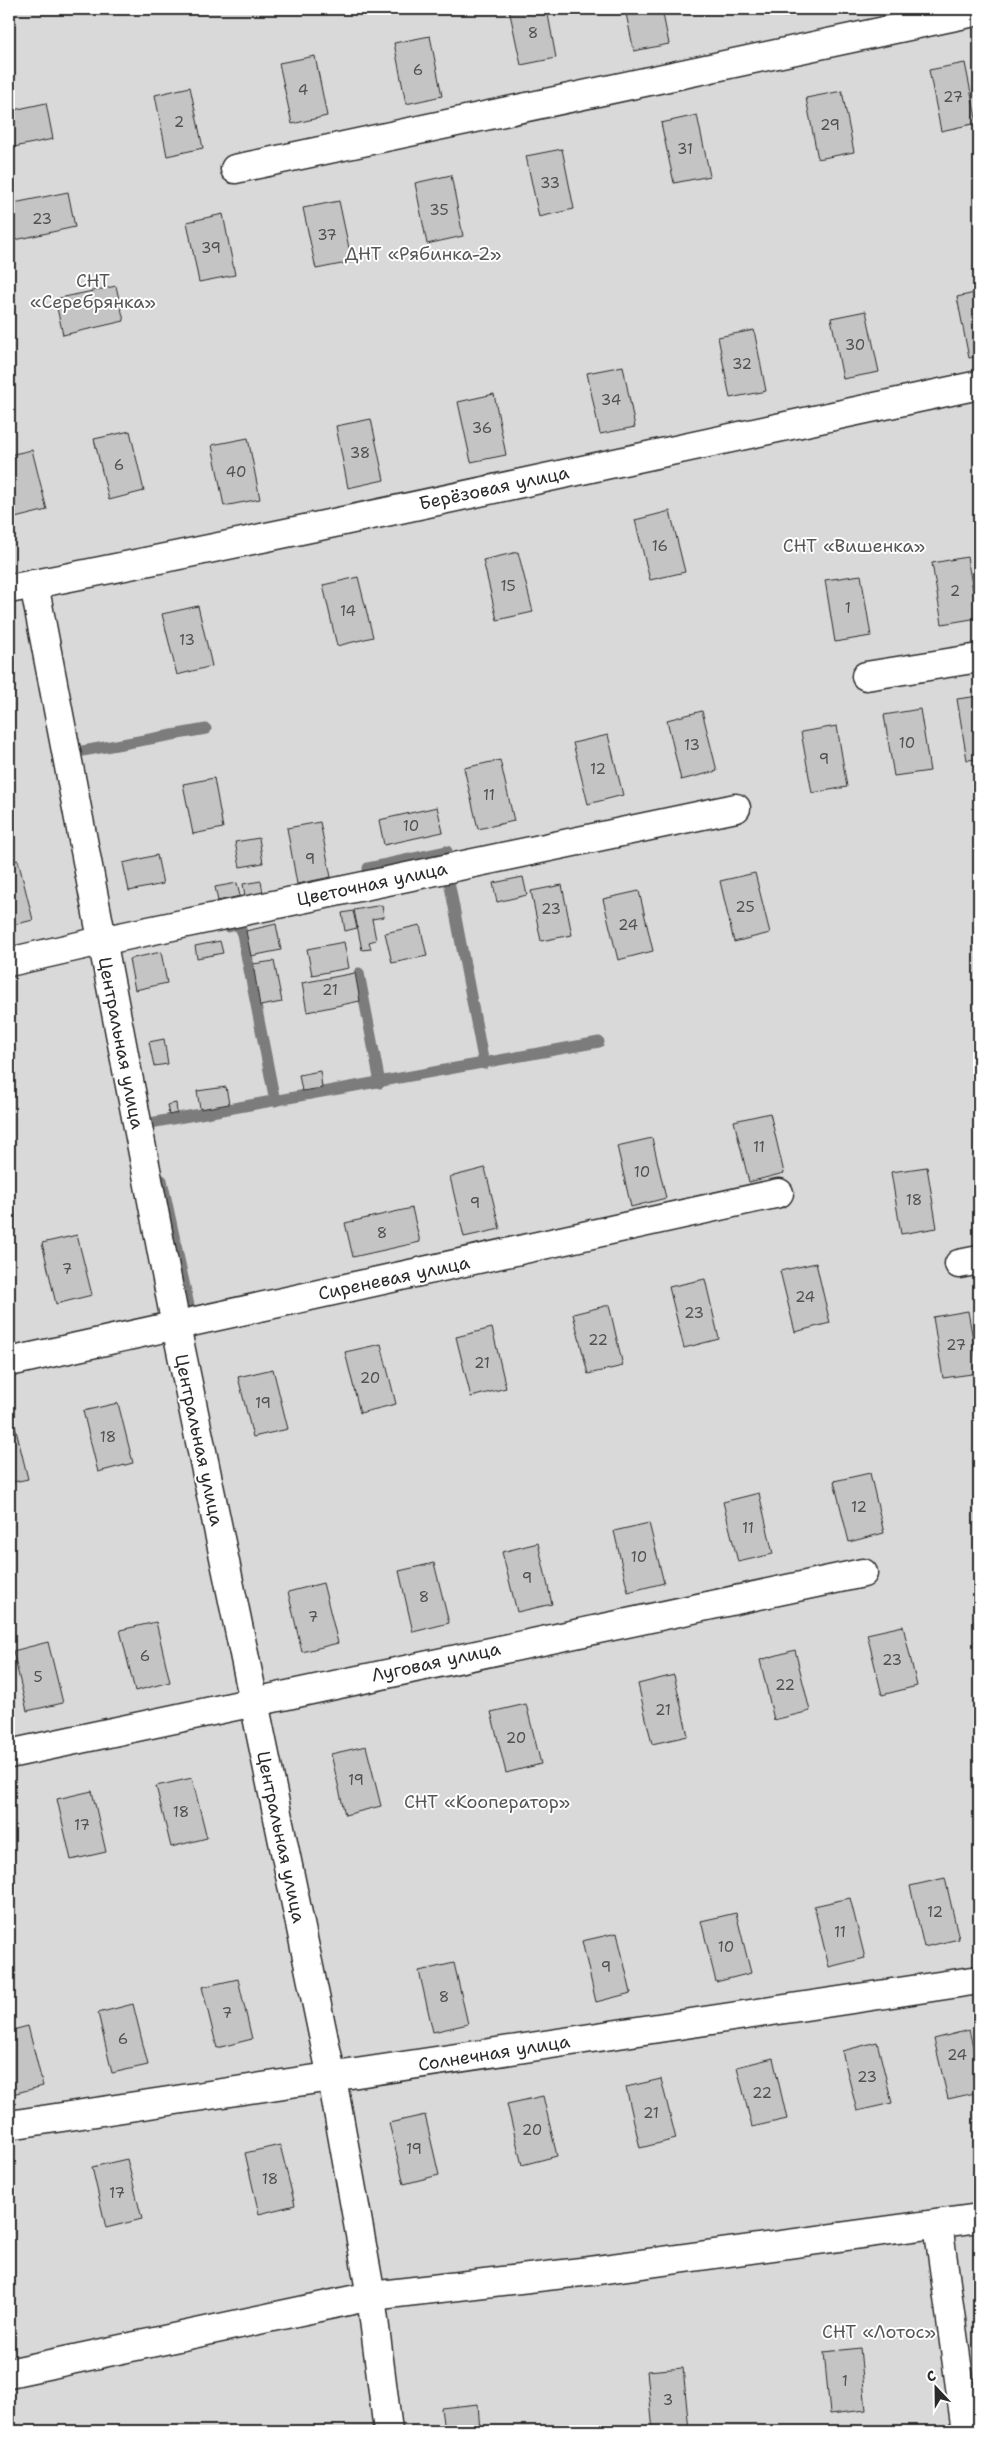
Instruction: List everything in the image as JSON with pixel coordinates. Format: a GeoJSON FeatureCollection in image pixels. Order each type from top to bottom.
{"type":"FeatureCollection","features":[{"type":"Feature","properties":{"kind":"street"},"geometry":{"type":"LineString","coordinates":[[234,170],[979,11]]}},
{"type":"Feature","properties":{"kind":"street","name":"Берёзовая улица"},"geometry":{"type":"LineString","coordinates":[[21,587],[200,552],[705,442],[979,385]]}},
{"type":"Feature","properties":{"kind":"street","name":"Центральная улица"},"geometry":{"type":"LineString","coordinates":[[21,587],[101,941],[176,1326],[252,1700],[332,2078],[371,2296],[388,2431]]}},
{"type":"Feature","properties":{"kind":"street"},"geometry":{"type":"LineString","coordinates":[[866,676],[979,658]]}},
{"type":"Feature","properties":{"kind":"street","name":"Цветочная улица"},"geometry":{"type":"LineString","coordinates":[[9,962],[736,808]]}},
{"type":"Feature","properties":{"kind":"street","name":"Сиреневая улица"},"geometry":{"type":"LineString","coordinates":[[9,1362],[779,1193]]}},
{"type":"Feature","properties":{"kind":"street","name":"Луговая улица"},"geometry":{"type":"LineString","coordinates":[[9,1754],[252,1700],[864,1573]]}},
{"type":"Feature","properties":{"kind":"street","name":"Солнечная улица"},"geometry":{"type":"LineString","coordinates":[[9,2125],[979,1980]]}},
{"type":"Feature","properties":{"kind":"street"},"geometry":{"type":"LineString","coordinates":[[9,2373],[371,2296],[590,2271],[979,2218]]}},
{"type":"Feature","properties":{"kind":"street"},"geometry":{"type":"LineString","coordinates":[[938,2224],[966,2431]]}},
{"type":"Feature","properties":{"kind":"green space","name":"СНТ «Кооператор»"},"geometry":{"type":"Polygon","coordinates":[[[9,9],[979,9],[979,2431],[9,2431],[9,9]]]}},
{"type":"Feature","properties":{"kind":"building"},"geometry":{"type":"Polygon","coordinates":[[[509,9],[547,9],[556,58],[521,65],[509,9]]]}},
{"type":"Feature","properties":{"kind":"building"},"geometry":{"type":"Polygon","coordinates":[[[625,9],[662,9],[669,44],[634,51],[625,9]]]}},
{"type":"Feature","properties":{"kind":"building"},"geometry":{"type":"Polygon","coordinates":[[[782,9],[819,9],[819,10],[784,17],[782,9]]]}},
{"type":"Feature","properties":{"kind":"building"},"geometry":{"type":"Polygon","coordinates":[[[430,36],[442,96],[406,104],[394,43],[430,36]]]}},
{"type":"Feature","properties":{"kind":"building"},"geometry":{"type":"Polygon","coordinates":[[[315,56],[327,116],[292,124],[279,63],[315,56]]]}},
{"type":"Feature","properties":{"kind":"building"},"geometry":{"type":"Polygon","coordinates":[[[965,63],[977,123],[941,131],[929,70],[965,63]]]}},
{"type":"Feature","properties":{"kind":"building"},"geometry":{"type":"Polygon","coordinates":[[[190,87],[203,148],[167,156],[155,95],[190,87]]]}},
{"type":"Feature","properties":{"kind":"building"},"geometry":{"type":"Polygon","coordinates":[[[842,91],[854,152],[818,159],[806,98],[842,91]]]}},
{"type":"Feature","properties":{"kind":"building"},"geometry":{"type":"Polygon","coordinates":[[[46,103],[53,139],[9,148],[9,111],[46,103]]]}},
{"type":"Feature","properties":{"kind":"building"},"geometry":{"type":"Polygon","coordinates":[[[697,115],[710,176],[674,183],[661,123],[697,115]]]}},
{"type":"Feature","properties":{"kind":"building"},"geometry":{"type":"Polygon","coordinates":[[[562,149],[574,209],[539,217],[526,156],[562,149]]]}},
{"type":"Feature","properties":{"kind":"building"},"geometry":{"type":"Polygon","coordinates":[[[451,175],[463,236],[427,244],[415,183],[451,175]]]}},
{"type":"Feature","properties":{"kind":"building"},"geometry":{"type":"Polygon","coordinates":[[[68,192],[75,227],[15,240],[9,204],[68,192]]]}},
{"type":"Feature","properties":{"kind":"building"},"geometry":{"type":"Polygon","coordinates":[[[339,201],[352,262],[316,269],[303,208],[339,201]]]}},
{"type":"Feature","properties":{"kind":"building"},"geometry":{"type":"Polygon","coordinates":[[[223,214],[235,275],[199,282],[187,222],[223,214]]]}},
{"type":"Feature","properties":{"kind":"building"},"geometry":{"type":"Polygon","coordinates":[[[116,286],[124,321],[63,335],[55,299],[116,286]]]}},
{"type":"Feature","properties":{"kind":"building"},"geometry":{"type":"Polygon","coordinates":[[[979,292],[979,356],[969,358],[957,297],[979,292]]]}},
{"type":"Feature","properties":{"kind":"building"},"geometry":{"type":"Polygon","coordinates":[[[866,311],[879,372],[843,379],[831,318],[866,311]]]}},
{"type":"Feature","properties":{"kind":"building"},"geometry":{"type":"Polygon","coordinates":[[[754,330],[766,391],[730,398],[718,337],[754,330]]]}},
{"type":"Feature","properties":{"kind":"building"},"geometry":{"type":"Polygon","coordinates":[[[623,366],[635,427],[600,434],[587,373],[623,366]]]}},
{"type":"Feature","properties":{"kind":"building"},"geometry":{"type":"Polygon","coordinates":[[[494,394],[506,455],[471,462],[458,402],[494,394]]]}},
{"type":"Feature","properties":{"kind":"building"},"geometry":{"type":"Polygon","coordinates":[[[371,419],[384,480],[348,488],[336,426],[371,419]]]}},
{"type":"Feature","properties":{"kind":"building"},"geometry":{"type":"Polygon","coordinates":[[[130,431],[144,491],[109,500],[94,439],[130,431]]]}},
{"type":"Feature","properties":{"kind":"building"},"geometry":{"type":"Polygon","coordinates":[[[248,438],[260,499],[224,506],[212,445],[248,438]]]}},
{"type":"Feature","properties":{"kind":"building"},"geometry":{"type":"Polygon","coordinates":[[[32,450],[47,510],[11,519],[9,508],[9,455],[32,450]]]}},
{"type":"Feature","properties":{"kind":"building"},"geometry":{"type":"Polygon","coordinates":[[[670,511],[685,572],[650,580],[635,520],[670,511]]]}},
{"type":"Feature","properties":{"kind":"building"},"geometry":{"type":"Polygon","coordinates":[[[518,552],[533,612],[497,620],[483,560],[518,552]]]}},
{"type":"Feature","properties":{"kind":"building"},"geometry":{"type":"Polygon","coordinates":[[[967,557],[978,618],[942,624],[932,563],[967,557]]]}},
{"type":"Feature","properties":{"kind":"building"},"geometry":{"type":"Polygon","coordinates":[[[861,575],[871,636],[835,642],[825,580],[861,575]]]}},
{"type":"Feature","properties":{"kind":"building"},"geometry":{"type":"Polygon","coordinates":[[[358,577],[373,637],[337,646],[323,585],[358,577]]]}},
{"type":"Feature","properties":{"kind":"building"},"geometry":{"type":"Polygon","coordinates":[[[198,606],[212,666],[177,675],[162,614],[198,606]]]}},
{"type":"Feature","properties":{"kind":"building"},"geometry":{"type":"Polygon","coordinates":[[[979,696],[979,759],[967,760],[957,699],[979,696]]]}},
{"type":"Feature","properties":{"kind":"building"},"geometry":{"type":"Polygon","coordinates":[[[920,709],[930,771],[894,776],[884,715],[920,709]]]}},
{"type":"Feature","properties":{"kind":"building"},"geometry":{"type":"Polygon","coordinates":[[[702,711],[717,771],[681,780],[667,720],[702,711]]]}},
{"type":"Feature","properties":{"kind":"building"},"geometry":{"type":"Polygon","coordinates":[[[837,726],[847,787],[812,793],[801,732],[837,726]]]}},
{"type":"Feature","properties":{"kind":"building"},"geometry":{"type":"Polygon","coordinates":[[[608,735],[623,795],[588,804],[573,743],[608,735]]]}},
{"type":"Feature","properties":{"kind":"building"},"geometry":{"type":"Polygon","coordinates":[[[500,760],[514,821],[478,829],[464,768],[500,760]]]}},
{"type":"Feature","properties":{"kind":"building"},"geometry":{"type":"Polygon","coordinates":[[[214,778],[223,828],[193,834],[183,784],[214,778]]]}},
{"type":"Feature","properties":{"kind":"building"},"geometry":{"type":"Polygon","coordinates":[[[437,807],[443,832],[384,845],[379,820],[437,807]]]}},
{"type":"Feature","properties":{"kind":"building"},"geometry":{"type":"Polygon","coordinates":[[[320,822],[331,877],[297,884],[287,828],[320,822]]]}},
{"type":"Feature","properties":{"kind":"building"},"geometry":{"type":"Polygon","coordinates":[[[259,838],[263,863],[240,867],[235,842],[259,838]]]}},
{"type":"Feature","properties":{"kind":"building"},"geometry":{"type":"Polygon","coordinates":[[[157,855],[163,884],[129,891],[123,863],[157,855]]]}},
{"type":"Feature","properties":{"kind":"building"},"geometry":{"type":"Polygon","coordinates":[[[18,860],[33,920],[9,926],[9,862],[18,860]]]}},
{"type":"Feature","properties":{"kind":"building"},"geometry":{"type":"Polygon","coordinates":[[[755,873],[770,933],[734,942],[720,881],[755,873]]]}},
{"type":"Feature","properties":{"kind":"building"},"geometry":{"type":"Polygon","coordinates":[[[523,877],[527,895],[497,902],[493,883],[523,877]]]}},
{"type":"Feature","properties":{"kind":"building"},"geometry":{"type":"Polygon","coordinates":[[[261,881],[263,893],[245,896],[243,884],[261,881]]]}},
{"type":"Feature","properties":{"kind":"building"},"geometry":{"type":"Polygon","coordinates":[[[237,883],[240,896],[218,901],[215,887],[237,883]]]}},
{"type":"Feature","properties":{"kind":"building"},"geometry":{"type":"Polygon","coordinates":[[[562,885],[572,935],[541,941],[531,891],[562,885]]]}},
{"type":"Feature","properties":{"kind":"building"},"geometry":{"type":"Polygon","coordinates":[[[639,891],[653,951],[618,960],[603,899],[639,891]]]}},
{"type":"Feature","properties":{"kind":"building"},"geometry":{"type":"Polygon","coordinates":[[[382,905],[384,917],[372,919],[376,940],[369,942],[371,949],[362,950],[354,910],[382,905]]]}},
{"type":"Feature","properties":{"kind":"building"},"geometry":{"type":"Polygon","coordinates":[[[353,911],[357,928],[345,931],[342,913],[353,911]]]}},
{"type":"Feature","properties":{"kind":"building"},"geometry":{"type":"Polygon","coordinates":[[[276,924],[281,950],[251,956],[246,931],[276,924]]]}},
{"type":"Feature","properties":{"kind":"building"},"geometry":{"type":"Polygon","coordinates":[[[420,925],[427,956],[392,963],[385,933],[420,925]]]}},
{"type":"Feature","properties":{"kind":"building"},"geometry":{"type":"Polygon","coordinates":[[[220,941],[223,953],[197,958],[195,946],[220,941]]]}},
{"type":"Feature","properties":{"kind":"building"},"geometry":{"type":"Polygon","coordinates":[[[344,942],[349,968],[312,975],[307,949],[344,942]]]}},
{"type":"Feature","properties":{"kind":"building"},"geometry":{"type":"Polygon","coordinates":[[[161,952],[167,983],[135,990],[129,959],[161,952]]]}},
{"type":"Feature","properties":{"kind":"building"},"geometry":{"type":"Polygon","coordinates":[[[274,961],[282,1002],[260,1006],[253,964],[274,961]]]}},
{"type":"Feature","properties":{"kind":"building"},"geometry":{"type":"Polygon","coordinates":[[[355,973],[360,1001],[307,1012],[302,983],[355,973]]]}},
{"type":"Feature","properties":{"kind":"building"},"geometry":{"type":"Polygon","coordinates":[[[164,1039],[168,1064],[154,1066],[149,1042],[164,1039]]]}},
{"type":"Feature","properties":{"kind":"building"},"geometry":{"type":"Polygon","coordinates":[[[320,1071],[322,1088],[302,1091],[299,1075],[320,1071]]]}},
{"type":"Feature","properties":{"kind":"building"},"geometry":{"type":"Polygon","coordinates":[[[226,1087],[229,1104],[200,1109],[197,1091],[226,1087]]]}},
{"type":"Feature","properties":{"kind":"building"},"geometry":{"type":"Polygon","coordinates":[[[176,1103],[177,1113],[169,1115],[167,1105],[176,1103]]]}},
{"type":"Feature","properties":{"kind":"building"},"geometry":{"type":"Polygon","coordinates":[[[770,1113],[784,1173],[749,1182],[734,1121],[770,1113]]]}},
{"type":"Feature","properties":{"kind":"building"},"geometry":{"type":"Polygon","coordinates":[[[652,1138],[666,1198],[631,1207],[617,1146],[652,1138]]]}},
{"type":"Feature","properties":{"kind":"building"},"geometry":{"type":"Polygon","coordinates":[[[979,1155],[979,1195],[973,1156],[979,1155]]]}},
{"type":"Feature","properties":{"kind":"building"},"geometry":{"type":"Polygon","coordinates":[[[927,1167],[937,1228],[901,1234],[891,1172],[927,1167]]]}},
{"type":"Feature","properties":{"kind":"building"},"geometry":{"type":"Polygon","coordinates":[[[485,1168],[500,1229],[464,1237],[450,1177],[485,1168]]]}},
{"type":"Feature","properties":{"kind":"building"},"geometry":{"type":"Polygon","coordinates":[[[412,1208],[420,1242],[353,1257],[345,1223],[412,1208]]]}},
{"type":"Feature","properties":{"kind":"building"},"geometry":{"type":"Polygon","coordinates":[[[77,1235],[92,1295],[56,1304],[42,1243],[77,1235]]]}},
{"type":"Feature","properties":{"kind":"building"},"geometry":{"type":"Polygon","coordinates":[[[816,1263],[830,1323],[795,1332],[780,1271],[816,1263]]]}},
{"type":"Feature","properties":{"kind":"building"},"geometry":{"type":"Polygon","coordinates":[[[705,1279],[719,1339],[684,1348],[669,1287],[705,1279]]]}},
{"type":"Feature","properties":{"kind":"building"},"geometry":{"type":"Polygon","coordinates":[[[609,1305],[623,1366],[588,1374],[573,1314],[609,1305]]]}},
{"type":"Feature","properties":{"kind":"building"},"geometry":{"type":"Polygon","coordinates":[[[968,1311],[979,1373],[943,1378],[933,1317],[968,1311]]]}},
{"type":"Feature","properties":{"kind":"building"},"geometry":{"type":"Polygon","coordinates":[[[492,1328],[506,1388],[471,1397],[456,1337],[492,1328]]]}},
{"type":"Feature","properties":{"kind":"building"},"geometry":{"type":"Polygon","coordinates":[[[381,1344],[396,1404],[360,1413],[345,1352],[381,1344]]]}},
{"type":"Feature","properties":{"kind":"building"},"geometry":{"type":"Polygon","coordinates":[[[273,1369],[288,1429],[253,1437],[238,1377],[273,1369]]]}},
{"type":"Feature","properties":{"kind":"building"},"geometry":{"type":"Polygon","coordinates":[[[118,1403],[133,1463],[98,1472],[83,1411],[118,1403]]]}},
{"type":"Feature","properties":{"kind":"building"},"geometry":{"type":"Polygon","coordinates":[[[13,1418],[28,1479],[9,1483],[9,1419],[13,1418]]]}},
{"type":"Feature","properties":{"kind":"building"},"geometry":{"type":"Polygon","coordinates":[[[870,1473],[884,1533],[849,1542],[834,1481],[870,1473]]]}},
{"type":"Feature","properties":{"kind":"building"},"geometry":{"type":"Polygon","coordinates":[[[759,1493],[773,1554],[738,1562],[723,1502],[759,1493]]]}},
{"type":"Feature","properties":{"kind":"building"},"geometry":{"type":"Polygon","coordinates":[[[649,1523],[664,1583],[628,1592],[614,1531],[649,1523]]]}},
{"type":"Feature","properties":{"kind":"building"},"geometry":{"type":"Polygon","coordinates":[[[538,1543],[552,1604],[517,1612],[502,1552],[538,1543]]]}},
{"type":"Feature","properties":{"kind":"building"},"geometry":{"type":"Polygon","coordinates":[[[434,1563],[449,1623],[413,1632],[399,1571],[434,1563]]]}},
{"type":"Feature","properties":{"kind":"building"},"geometry":{"type":"Polygon","coordinates":[[[323,1583],[338,1643],[302,1652],[288,1592],[323,1583]]]}},
{"type":"Feature","properties":{"kind":"building"},"geometry":{"type":"Polygon","coordinates":[[[156,1622],[170,1682],[135,1691],[120,1630],[156,1622]]]}},
{"type":"Feature","properties":{"kind":"building"},"geometry":{"type":"Polygon","coordinates":[[[903,1626],[917,1686],[882,1695],[867,1634],[903,1626]]]}},
{"type":"Feature","properties":{"kind":"building"},"geometry":{"type":"Polygon","coordinates":[[[48,1642],[63,1703],[27,1711],[13,1651],[48,1642]]]}},
{"type":"Feature","properties":{"kind":"building"},"geometry":{"type":"Polygon","coordinates":[[[795,1650],[810,1711],[774,1720],[760,1660],[795,1650]]]}},
{"type":"Feature","properties":{"kind":"building"},"geometry":{"type":"Polygon","coordinates":[[[674,1675],[688,1736],[652,1744],[638,1684],[674,1675]]]}},
{"type":"Feature","properties":{"kind":"building"},"geometry":{"type":"Polygon","coordinates":[[[526,1704],[541,1764],[506,1773],[491,1712],[526,1704]]]}},
{"type":"Feature","properties":{"kind":"building"},"geometry":{"type":"Polygon","coordinates":[[[366,1746],[381,1806],[345,1815],[331,1754],[366,1746]]]}},
{"type":"Feature","properties":{"kind":"building"},"geometry":{"type":"Polygon","coordinates":[[[192,1778],[207,1838],[171,1847],[156,1786],[192,1778]]]}},
{"type":"Feature","properties":{"kind":"building"},"geometry":{"type":"Polygon","coordinates":[[[92,1791],[106,1852],[71,1860],[57,1799],[92,1791]]]}},
{"type":"Feature","properties":{"kind":"building"},"geometry":{"type":"Polygon","coordinates":[[[945,1878],[959,1939],[924,1947],[910,1886],[945,1878]]]}},
{"type":"Feature","properties":{"kind":"building"},"geometry":{"type":"Polygon","coordinates":[[[850,1898],[865,1958],[829,1967],[814,1906],[850,1898]]]}},
{"type":"Feature","properties":{"kind":"building"},"geometry":{"type":"Polygon","coordinates":[[[736,1913],[751,1973],[716,1982],[701,1921],[736,1913]]]}},
{"type":"Feature","properties":{"kind":"building"},"geometry":{"type":"Polygon","coordinates":[[[617,1933],[631,1993],[596,2002],[582,1941],[617,1933]]]}},
{"type":"Feature","properties":{"kind":"building"},"geometry":{"type":"Polygon","coordinates":[[[454,1963],[468,2024],[433,2032],[419,1971],[454,1963]]]}},
{"type":"Feature","properties":{"kind":"building"},"geometry":{"type":"Polygon","coordinates":[[[238,1979],[252,2039],[217,2048],[202,1987],[238,1979]]]}},
{"type":"Feature","properties":{"kind":"building"},"geometry":{"type":"Polygon","coordinates":[[[133,2004],[148,2065],[112,2073],[98,2013],[133,2004]]]}},
{"type":"Feature","properties":{"kind":"building"},"geometry":{"type":"Polygon","coordinates":[[[28,2026],[43,2086],[9,2095],[9,2031],[28,2026]]]}},
{"type":"Feature","properties":{"kind":"building"},"geometry":{"type":"Polygon","coordinates":[[[969,2030],[979,2071],[979,2092],[948,2099],[934,2039],[969,2030]]]}},
{"type":"Feature","properties":{"kind":"building"},"geometry":{"type":"Polygon","coordinates":[[[877,2042],[892,2103],[857,2111],[842,2051],[877,2042]]]}},
{"type":"Feature","properties":{"kind":"building"},"geometry":{"type":"Polygon","coordinates":[[[773,2058],[787,2119],[752,2127],[737,2067],[773,2058]]]}},
{"type":"Feature","properties":{"kind":"building"},"geometry":{"type":"Polygon","coordinates":[[[661,2079],[676,2139],[640,2148],[626,2087],[661,2079]]]}},
{"type":"Feature","properties":{"kind":"building"},"geometry":{"type":"Polygon","coordinates":[[[543,2096],[557,2156],[522,2165],[507,2104],[543,2096]]]}},
{"type":"Feature","properties":{"kind":"building"},"geometry":{"type":"Polygon","coordinates":[[[425,2115],[439,2175],[404,2184],[389,2123],[425,2115]]]}},
{"type":"Feature","properties":{"kind":"building"},"geometry":{"type":"Polygon","coordinates":[[[280,2145],[295,2205],[259,2214],[245,2153],[280,2145]]]}},
{"type":"Feature","properties":{"kind":"building"},"geometry":{"type":"Polygon","coordinates":[[[127,2159],[142,2219],[106,2228],[92,2167],[127,2159]]]}},
{"type":"Feature","properties":{"kind":"building"},"geometry":{"type":"Polygon","coordinates":[[[860,2348],[866,2410],[830,2414],[824,2352],[860,2348]]]}},
{"type":"Feature","properties":{"kind":"building"},"geometry":{"type":"Polygon","coordinates":[[[683,2368],[689,2430],[653,2431],[647,2371],[683,2368]]]}},
{"type":"Feature","properties":{"kind":"building"},"geometry":{"type":"Polygon","coordinates":[[[478,2404],[480,2431],[444,2431],[441,2408],[478,2404]]]}},
{"type":"Feature","properties":{"kind":"building"},"geometry":{"type":"Polygon","coordinates":[[[280,2426],[280,2431],[243,2431],[243,2429],[280,2426]]]}},
{"type":"Feature","properties":{"kind":"waterway"},"geometry":{"type":"LineString","coordinates":[[77,752],[206,729]]}},
{"type":"Feature","properties":{"kind":"waterway"},"geometry":{"type":"LineString","coordinates":[[368,868],[447,851]]}},
{"type":"Feature","properties":{"kind":"waterway"},"geometry":{"type":"LineString","coordinates":[[449,881],[484,1064]]}},
{"type":"Feature","properties":{"kind":"waterway"},"geometry":{"type":"LineString","coordinates":[[228,927],[240,924],[275,1101]]}},
{"type":"Feature","properties":{"kind":"waterway"},"geometry":{"type":"LineString","coordinates":[[359,973],[380,1083]]}},
{"type":"Feature","properties":{"kind":"waterway"},"geometry":{"type":"LineString","coordinates":[[150,1123],[599,1042]]}},
{"type":"Feature","properties":{"kind":"waterway"},"geometry":{"type":"LineString","coordinates":[[162,1180],[190,1310]]}},
{"type":"Feature","properties":{"kind":"park label","name":"ДНТ «Рябинка-2»"},"geometry":{"type":"Point","coordinates":[423,254]}},
{"type":"Feature","properties":{"kind":"park label","name":"СНТ «Серебрянка»"},"geometry":{"type":"Point","coordinates":[93,291]}},
{"type":"Feature","properties":{"kind":"park label","name":"СНТ «Вишенка»"},"geometry":{"type":"Point","coordinates":[854,546]}},
{"type":"Feature","properties":{"kind":"park label","name":"СНТ «Лотос»"},"geometry":{"type":"Point","coordinates":[879,2332]}}]}
